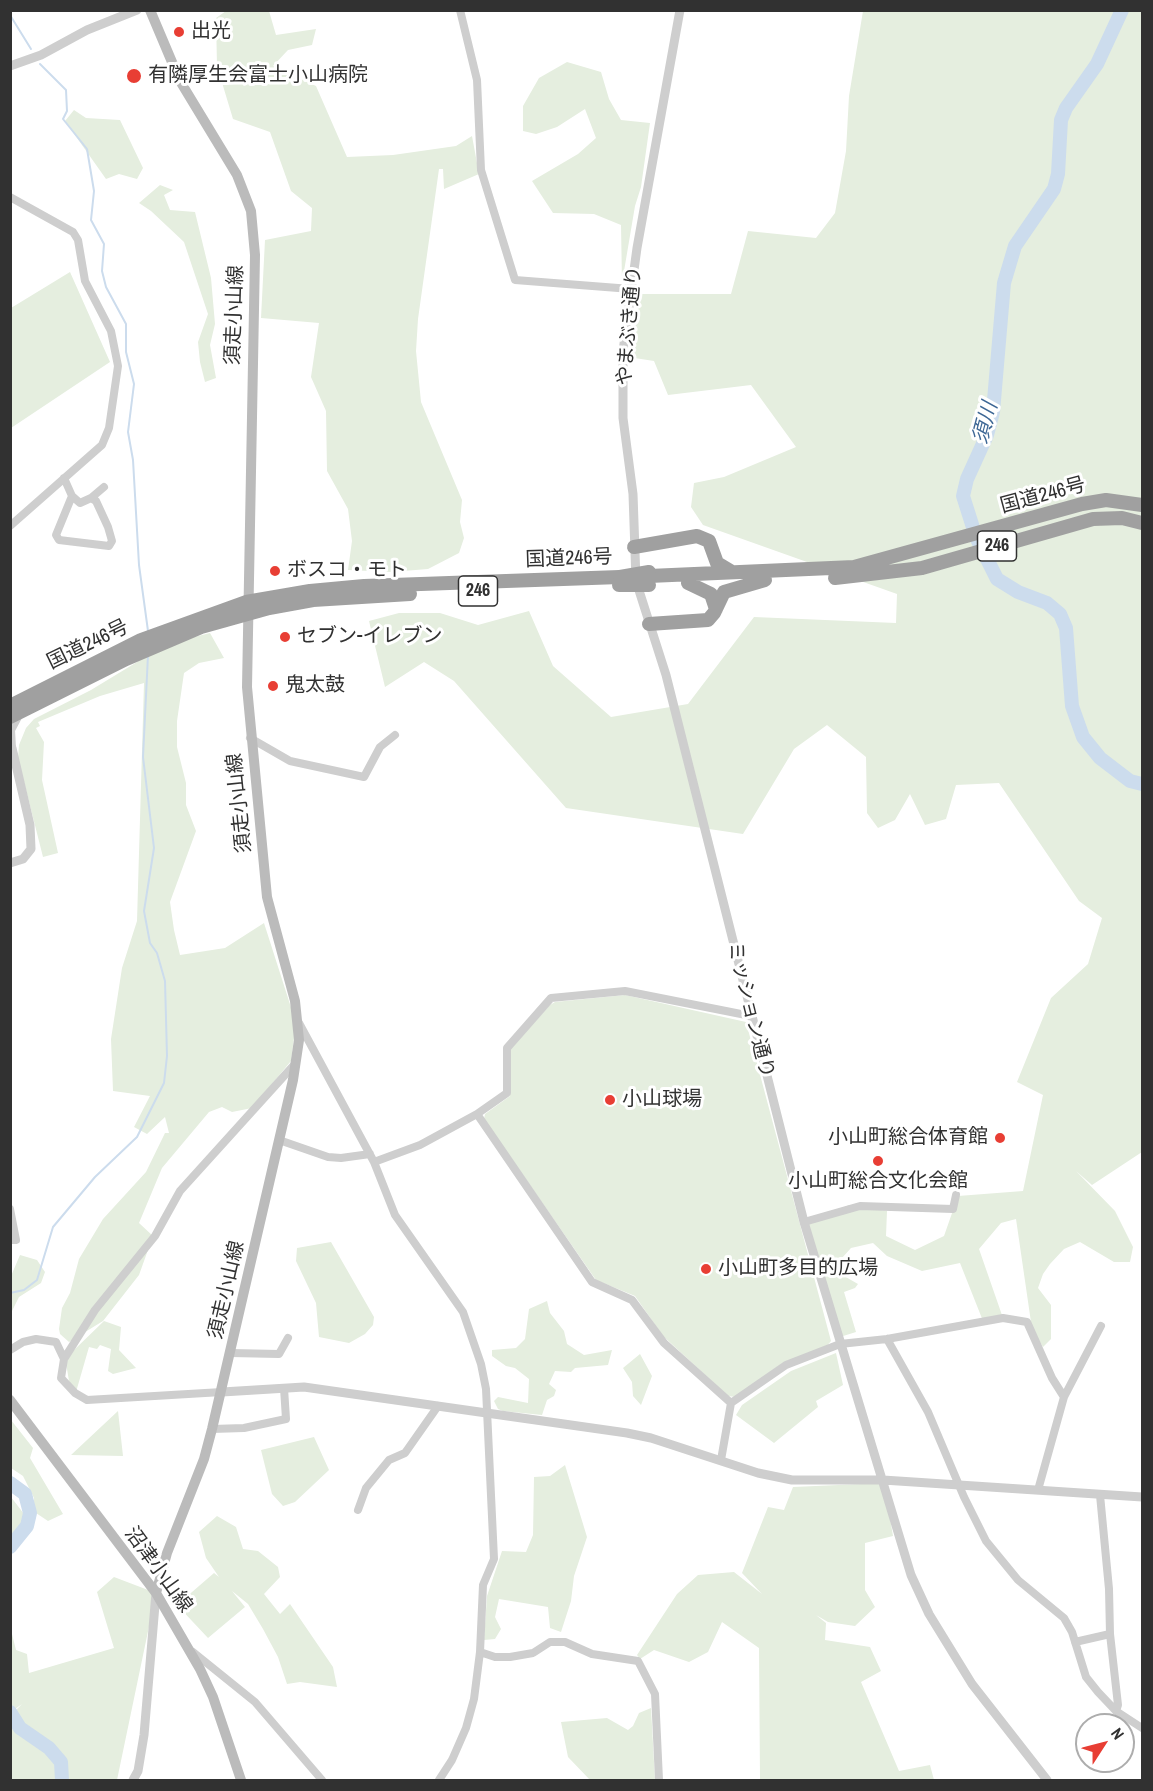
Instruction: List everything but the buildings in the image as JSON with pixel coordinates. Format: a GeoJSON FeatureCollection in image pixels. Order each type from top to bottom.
{"type":"FeatureCollection","features":[{"type":"Feature","properties":{"kind":"highway","name":"国道246号"},"geometry":{"type":"LineString","coordinates":[[17,708],[171,633],[246,608],[310,591],[364,586],[620,581],[840,569],[892,558],[1082,504],[1106,500],[1143,505]]}},
{"type":"Feature","properties":{"kind":"highway","name":"国道246号"},"geometry":{"type":"LineString","coordinates":[[649,578],[688,583],[901,572],[1093,519],[1122,518],[1143,523]]}},
{"type":"Feature","properties":{"kind":"highway"},"geometry":{"type":"LineString","coordinates":[[634,547],[697,536],[705,538],[713,549],[717,563],[734,573]]}},
{"type":"Feature","properties":{"kind":"highway"},"geometry":{"type":"LineString","coordinates":[[649,578],[700,568],[710,562],[713,549]]}},
{"type":"Feature","properties":{"kind":"highway"},"geometry":{"type":"LineString","coordinates":[[649,624],[708,620],[716,609],[721,595],[727,590],[765,580]]}},
{"type":"Feature","properties":{"kind":"highway"},"geometry":{"type":"LineString","coordinates":[[688,583],[711,594],[716,609]]}},
{"type":"Feature","properties":{"kind":"main road","name":"須走小山線"},"geometry":{"type":"LineString","coordinates":[[150,10],[180,81],[237,175],[251,211],[255,255],[246,608],[250,738],[267,897],[299,1023],[297,1061],[222,1392],[204,1458],[167,1552],[156,1593]]}},
{"type":"Feature","properties":{"kind":"main road","name":"沼津小山線"},"geometry":{"type":"LineString","coordinates":[[10,1400],[156,1593],[192,1651],[213,1697],[241,1780]]}},
{"type":"Feature","properties":{"kind":"street"},"geometry":{"type":"LineString","coordinates":[[10,66],[41,55],[87,30],[137,10]]}},
{"type":"Feature","properties":{"kind":"street"},"geometry":{"type":"LineString","coordinates":[[460,10],[477,80],[481,170],[515,280],[631,290]]}},
{"type":"Feature","properties":{"kind":"street","name":"やまぶき通り"},"geometry":{"type":"LineString","coordinates":[[666,675],[636,580],[633,494],[623,418],[623,351],[631,290],[680,10]]}},
{"type":"Feature","properties":{"kind":"street"},"geometry":{"type":"LineString","coordinates":[[10,197],[73,232],[78,240],[85,281],[111,330],[117,348],[117,384],[109,428],[102,445],[10,526]]}},
{"type":"Feature","properties":{"kind":"street"},"geometry":{"type":"LineString","coordinates":[[64,478],[72,496],[80,503],[91,498],[104,487]]}},
{"type":"Feature","properties":{"kind":"street"},"geometry":{"type":"LineString","coordinates":[[72,496],[56,535],[60,540],[109,546],[112,541],[108,527],[96,501],[91,498]]}},
{"type":"Feature","properties":{"kind":"street","name":"ミッション通り"},"geometry":{"type":"LineString","coordinates":[[666,675],[804,1222],[911,1575],[929,1614],[972,1684],[1047,1780]]}},
{"type":"Feature","properties":{"kind":"street"},"geometry":{"type":"LineString","coordinates":[[10,693],[17,708],[11,730],[12,748],[30,825],[31,849],[23,859],[10,863]]}},
{"type":"Feature","properties":{"kind":"street"},"geometry":{"type":"LineString","coordinates":[[250,738],[290,761],[364,777],[380,747],[395,735]]}},
{"type":"Feature","properties":{"kind":"street"},"geometry":{"type":"LineString","coordinates":[[374,1162],[420,1145],[477,1114],[507,1093],[507,1048],[551,998],[625,991],[751,1017]]}},
{"type":"Feature","properties":{"kind":"street"},"geometry":{"type":"LineString","coordinates":[[299,1023],[370,1154],[395,1215],[464,1312],[481,1364],[489,1413],[494,1559],[483,1586],[480,1652],[474,1699],[466,1728],[452,1760],[439,1780]]}},
{"type":"Feature","properties":{"kind":"street"},"geometry":{"type":"LineString","coordinates":[[297,1061],[266,1099],[180,1191],[155,1236],[95,1310],[64,1359],[61,1378],[75,1393],[87,1400],[304,1387],[651,1438],[758,1473],[792,1480],[883,1480],[1143,1497]]}},
{"type":"Feature","properties":{"kind":"street"},"geometry":{"type":"LineString","coordinates":[[477,1114],[592,1282],[632,1300],[664,1343],[731,1403]]}},
{"type":"Feature","properties":{"kind":"street"},"geometry":{"type":"LineString","coordinates":[[279,1140],[328,1157],[341,1158],[370,1154]]}},
{"type":"Feature","properties":{"kind":"street"},"geometry":{"type":"LineString","coordinates":[[804,1222],[860,1206],[953,1209],[956,1195]]}},
{"type":"Feature","properties":{"kind":"street"},"geometry":{"type":"LineString","coordinates":[[10,1209],[16,1240],[10,1240]]}},
{"type":"Feature","properties":{"kind":"street"},"geometry":{"type":"LineString","coordinates":[[721,1460],[731,1403],[786,1365],[840,1344],[887,1339],[1003,1318],[1027,1322],[1052,1378],[1064,1397]]}},
{"type":"Feature","properties":{"kind":"street"},"geometry":{"type":"LineString","coordinates":[[1038,1490],[1064,1397],[1101,1326]]}},
{"type":"Feature","properties":{"kind":"street"},"geometry":{"type":"LineString","coordinates":[[10,1350],[23,1342],[43,1338],[59,1344],[64,1359]]}},
{"type":"Feature","properties":{"kind":"street"},"geometry":{"type":"LineString","coordinates":[[231,1353],[279,1354],[288,1338]]}},
{"type":"Feature","properties":{"kind":"street"},"geometry":{"type":"LineString","coordinates":[[887,1339],[928,1412],[986,1541],[1018,1580],[1064,1618],[1075,1642],[1086,1677],[1116,1711],[1143,1728]]}},
{"type":"Feature","properties":{"kind":"street"},"geometry":{"type":"LineString","coordinates":[[212,1429],[244,1428],[286,1419],[284,1388]]}},
{"type":"Feature","properties":{"kind":"street"},"geometry":{"type":"LineString","coordinates":[[358,1510],[366,1488],[389,1460],[405,1453],[438,1406]]}},
{"type":"Feature","properties":{"kind":"street"},"geometry":{"type":"LineString","coordinates":[[1100,1495],[1109,1589],[1110,1634],[1118,1705],[1116,1711]]}},
{"type":"Feature","properties":{"kind":"street"},"geometry":{"type":"LineString","coordinates":[[133,1780],[138,1771],[144,1735],[156,1593]]}},
{"type":"Feature","properties":{"kind":"street"},"geometry":{"type":"LineString","coordinates":[[1075,1642],[1110,1634]]}},
{"type":"Feature","properties":{"kind":"street"},"geometry":{"type":"LineString","coordinates":[[480,1652],[495,1657],[510,1657],[533,1653],[550,1642],[566,1642],[592,1654],[638,1661],[655,1694],[659,1780]]}},
{"type":"Feature","properties":{"kind":"street"},"geometry":{"type":"LineString","coordinates":[[192,1651],[255,1702],[322,1780]]}},
{"type":"Feature","properties":{"kind":"green space"},"geometry":{"type":"Polygon","coordinates":[[[226,11],[269,11],[276,35],[316,29],[312,45],[288,50],[273,66],[316,86],[347,157],[393,155],[456,146],[472,136],[479,174],[444,189],[443,169],[439,169],[418,319],[416,351],[421,402],[462,500],[460,522],[464,538],[459,553],[428,569],[391,572],[348,570],[352,541],[348,509],[327,471],[326,411],[311,377],[319,323],[261,318],[265,240],[311,231],[312,208],[291,191],[270,132],[233,119],[217,66],[216,18],[226,11]]]}},
{"type":"Feature","properties":{"kind":"green space"},"geometry":{"type":"Polygon","coordinates":[[[863,11],[1142,11],[1142,1152],[1092,1185],[1076,1171],[1115,1211],[1133,1247],[1130,1262],[1114,1262],[1080,1242],[1064,1249],[1050,1264],[1038,1288],[1051,1305],[1051,1339],[1043,1347],[1032,1329],[1016,1219],[1001,1223],[979,1249],[1003,1318],[983,1321],[960,1263],[922,1271],[887,1256],[873,1243],[851,1248],[842,1258],[844,1276],[858,1284],[855,1288],[844,1292],[856,1332],[840,1337],[807,1222],[849,1205],[887,1211],[886,1236],[915,1250],[944,1236],[958,1196],[1023,1191],[1043,1095],[1017,1082],[1051,998],[1088,964],[1102,918],[1079,901],[999,783],[956,785],[946,819],[925,825],[910,794],[895,820],[878,828],[867,813],[866,757],[827,725],[794,749],[743,834],[566,808],[454,681],[424,662],[385,687],[369,621],[399,613],[440,613],[478,625],[529,611],[553,666],[611,717],[688,704],[754,617],[896,623],[897,594],[703,525],[691,507],[694,483],[724,477],[796,447],[751,385],[668,395],[654,361],[628,357],[640,294],[731,294],[748,231],[816,238],[835,213],[846,151],[849,96],[863,11]]]}},
{"type":"Feature","properties":{"kind":"green space"},"geometry":{"type":"Polygon","coordinates":[[[567,62],[601,72],[609,99],[621,120],[650,123],[641,187],[635,206],[622,283],[621,225],[594,214],[553,213],[532,181],[578,154],[596,138],[585,109],[557,127],[536,134],[523,131],[523,106],[539,78],[567,62]]]}},
{"type":"Feature","properties":{"kind":"green space"},"geometry":{"type":"Polygon","coordinates":[[[74,110],[86,118],[120,120],[143,168],[137,179],[119,174],[106,179],[65,121],[74,110]]]}},
{"type":"Feature","properties":{"kind":"green space"},"geometry":{"type":"Polygon","coordinates":[[[160,185],[173,190],[164,195],[170,210],[195,212],[211,278],[215,324],[210,345],[216,378],[205,382],[198,342],[208,314],[184,242],[151,211],[139,203],[160,185]]]}},
{"type":"Feature","properties":{"kind":"green space"},"geometry":{"type":"Polygon","coordinates":[[[70,272],[110,362],[11,428],[11,308],[70,272]]]}},
{"type":"Feature","properties":{"kind":"green space"},"geometry":{"type":"Polygon","coordinates":[[[210,633],[224,658],[199,663],[184,673],[177,721],[177,747],[186,783],[186,805],[196,831],[170,902],[174,930],[180,955],[225,948],[264,923],[296,1023],[291,1061],[252,1108],[232,1112],[222,1107],[209,1112],[162,1168],[139,1223],[153,1236],[139,1275],[103,1321],[69,1342],[60,1334],[59,1329],[62,1308],[70,1293],[79,1259],[103,1219],[146,1172],[165,1133],[169,1133],[165,1117],[147,1134],[134,1127],[150,1096],[113,1091],[111,1039],[122,968],[137,921],[144,683],[100,696],[38,722],[40,726],[36,728],[44,742],[42,780],[58,853],[43,857],[18,758],[19,745],[26,728],[34,719],[91,690],[142,659],[190,638],[210,633]]]}},
{"type":"Feature","properties":{"kind":"green space"},"geometry":{"type":"Polygon","coordinates":[[[625,995],[746,1022],[831,1341],[826,1347],[784,1362],[735,1397],[728,1396],[663,1336],[635,1296],[596,1280],[484,1119],[485,1114],[510,1096],[510,1049],[550,1005],[555,1002],[625,995]]]}},
{"type":"Feature","properties":{"kind":"green space"},"geometry":{"type":"Polygon","coordinates":[[[331,1242],[374,1317],[373,1325],[365,1334],[349,1343],[319,1337],[316,1303],[296,1261],[297,1248],[331,1242]]]}},
{"type":"Feature","properties":{"kind":"green space"},"geometry":{"type":"Polygon","coordinates":[[[20,1255],[37,1260],[45,1272],[41,1283],[19,1297],[11,1313],[11,1276],[20,1255]]]}},
{"type":"Feature","properties":{"kind":"green space"},"geometry":{"type":"Polygon","coordinates":[[[547,1301],[550,1313],[564,1331],[567,1344],[584,1355],[612,1350],[608,1365],[575,1368],[571,1372],[555,1371],[549,1384],[556,1390],[554,1396],[547,1400],[542,1415],[498,1409],[494,1401],[498,1397],[528,1403],[529,1379],[515,1368],[506,1366],[492,1356],[492,1350],[516,1348],[525,1339],[529,1309],[547,1301]]]}},
{"type":"Feature","properties":{"kind":"green space"},"geometry":{"type":"Polygon","coordinates":[[[104,1321],[121,1327],[119,1350],[136,1368],[113,1374],[108,1371],[111,1349],[100,1345],[97,1349],[89,1347],[76,1392],[69,1381],[66,1363],[73,1351],[104,1321]]]}},
{"type":"Feature","properties":{"kind":"green space"},"geometry":{"type":"Polygon","coordinates":[[[836,1353],[843,1385],[816,1401],[818,1407],[774,1443],[736,1415],[742,1405],[791,1371],[836,1353]]]}},
{"type":"Feature","properties":{"kind":"green space"},"geometry":{"type":"Polygon","coordinates":[[[640,1354],[652,1376],[641,1405],[633,1396],[632,1382],[623,1368],[640,1354]]]}},
{"type":"Feature","properties":{"kind":"green space"},"geometry":{"type":"Polygon","coordinates":[[[118,1411],[123,1456],[71,1455],[118,1411]]]}},
{"type":"Feature","properties":{"kind":"green space"},"geometry":{"type":"Polygon","coordinates":[[[11,1420],[33,1448],[30,1458],[63,1514],[48,1521],[33,1511],[34,1498],[23,1476],[11,1468],[11,1420]]]}},
{"type":"Feature","properties":{"kind":"green space"},"geometry":{"type":"Polygon","coordinates":[[[314,1437],[329,1470],[295,1502],[283,1506],[272,1494],[261,1450],[314,1437]]]}},
{"type":"Feature","properties":{"kind":"green space"},"geometry":{"type":"Polygon","coordinates":[[[565,1465],[587,1537],[574,1576],[571,1601],[561,1632],[550,1628],[548,1607],[499,1599],[495,1617],[501,1629],[495,1639],[484,1640],[487,1596],[502,1551],[526,1552],[533,1535],[534,1477],[550,1476],[565,1465]]]}},
{"type":"Feature","properties":{"kind":"green space"},"geometry":{"type":"Polygon","coordinates":[[[884,1483],[893,1536],[865,1543],[865,1590],[875,1607],[855,1626],[828,1622],[816,1615],[826,1623],[825,1640],[870,1647],[881,1671],[861,1682],[899,1771],[930,1765],[934,1780],[760,1780],[759,1648],[722,1622],[708,1652],[689,1662],[654,1650],[640,1659],[637,1655],[677,1594],[698,1575],[734,1572],[762,1594],[742,1573],[768,1507],[784,1510],[793,1487],[884,1483]]]}},
{"type":"Feature","properties":{"kind":"green space"},"geometry":{"type":"Polygon","coordinates":[[[11,1497],[24,1514],[21,1534],[11,1548],[11,1497]]]}},
{"type":"Feature","properties":{"kind":"green space"},"geometry":{"type":"Polygon","coordinates":[[[217,1516],[236,1527],[243,1549],[258,1551],[278,1567],[280,1577],[264,1594],[280,1614],[290,1604],[333,1667],[337,1687],[300,1682],[287,1684],[278,1657],[263,1629],[248,1604],[232,1591],[245,1607],[208,1638],[177,1605],[214,1573],[219,1577],[206,1558],[199,1532],[217,1516]]]}},
{"type":"Feature","properties":{"kind":"green space"},"geometry":{"type":"Polygon","coordinates":[[[114,1577],[156,1593],[117,1780],[11,1780],[11,1715],[22,1704],[11,1712],[10,1626],[16,1650],[27,1654],[29,1673],[114,1648],[97,1592],[114,1577]]]}},
{"type":"Feature","properties":{"kind":"green space"},"geometry":{"type":"Polygon","coordinates":[[[651,1708],[655,1780],[590,1780],[568,1757],[561,1722],[607,1718],[628,1730],[633,1726],[639,1713],[651,1708]]]}},
{"type":"Feature","properties":{"kind":"waterway","name":"須川"},"geometry":{"type":"LineString","coordinates":[[1122,10],[1097,64],[1066,108],[1061,120],[1058,174],[1054,189],[1015,246],[1004,283],[993,412],[987,435],[967,479],[963,496],[976,537],[997,579],[1018,592],[1047,603],[1060,614],[1066,628],[1072,706],[1083,737],[1100,758],[1130,781],[1142,784]]}},
{"type":"Feature","properties":{"kind":"waterway"},"geometry":{"type":"LineString","coordinates":[[10,15],[31,49]]}},
{"type":"Feature","properties":{"kind":"waterway"},"geometry":{"type":"LineString","coordinates":[[40,64],[66,90],[67,111],[63,119],[87,149],[94,191],[91,220],[104,244],[102,271],[106,287],[126,324],[126,352],[134,384],[128,432],[133,460],[139,565],[148,631]]}},
{"type":"Feature","properties":{"kind":"waterway"},"geometry":{"type":"LineString","coordinates":[[10,1293],[24,1290],[37,1280],[53,1227],[95,1177],[137,1137],[164,1083],[167,1056],[165,981],[157,953],[150,943],[144,911],[154,848],[143,757],[148,655]]}},
{"type":"Feature","properties":{"kind":"waterway"},"geometry":{"type":"LineString","coordinates":[[10,1483],[25,1494],[30,1513],[27,1526],[10,1547]]}},
{"type":"Feature","properties":{"kind":"waterway"},"geometry":{"type":"LineString","coordinates":[[10,1712],[20,1728],[49,1748],[61,1762],[62,1780]]}},
{"type":"Feature","properties":{"kind":"place","name":"出光"},"geometry":{"type":"Point","coordinates":[179,32]}},
{"type":"Feature","properties":{"kind":"place","name":"有隣厚生会富士小山病院"},"geometry":{"type":"Point","coordinates":[134,76]}},
{"type":"Feature","properties":{"kind":"place","name":"ボスコ・モト"},"geometry":{"type":"Point","coordinates":[275,571]}},
{"type":"Feature","properties":{"kind":"place","name":"セブン-イレブン"},"geometry":{"type":"Point","coordinates":[285,637]}},
{"type":"Feature","properties":{"kind":"place","name":"鬼太鼓"},"geometry":{"type":"Point","coordinates":[273,686]}},
{"type":"Feature","properties":{"kind":"place","name":"小山球場"},"geometry":{"type":"Point","coordinates":[610,1100]}},
{"type":"Feature","properties":{"kind":"place","name":"小山町総合体育館"},"geometry":{"type":"Point","coordinates":[1000,1138]}},
{"type":"Feature","properties":{"kind":"place","name":"小山町総合文化会館"},"geometry":{"type":"Point","coordinates":[878,1161]}},
{"type":"Feature","properties":{"kind":"place","name":"小山町多目的広場"},"geometry":{"type":"Point","coordinates":[706,1269]}}]}
